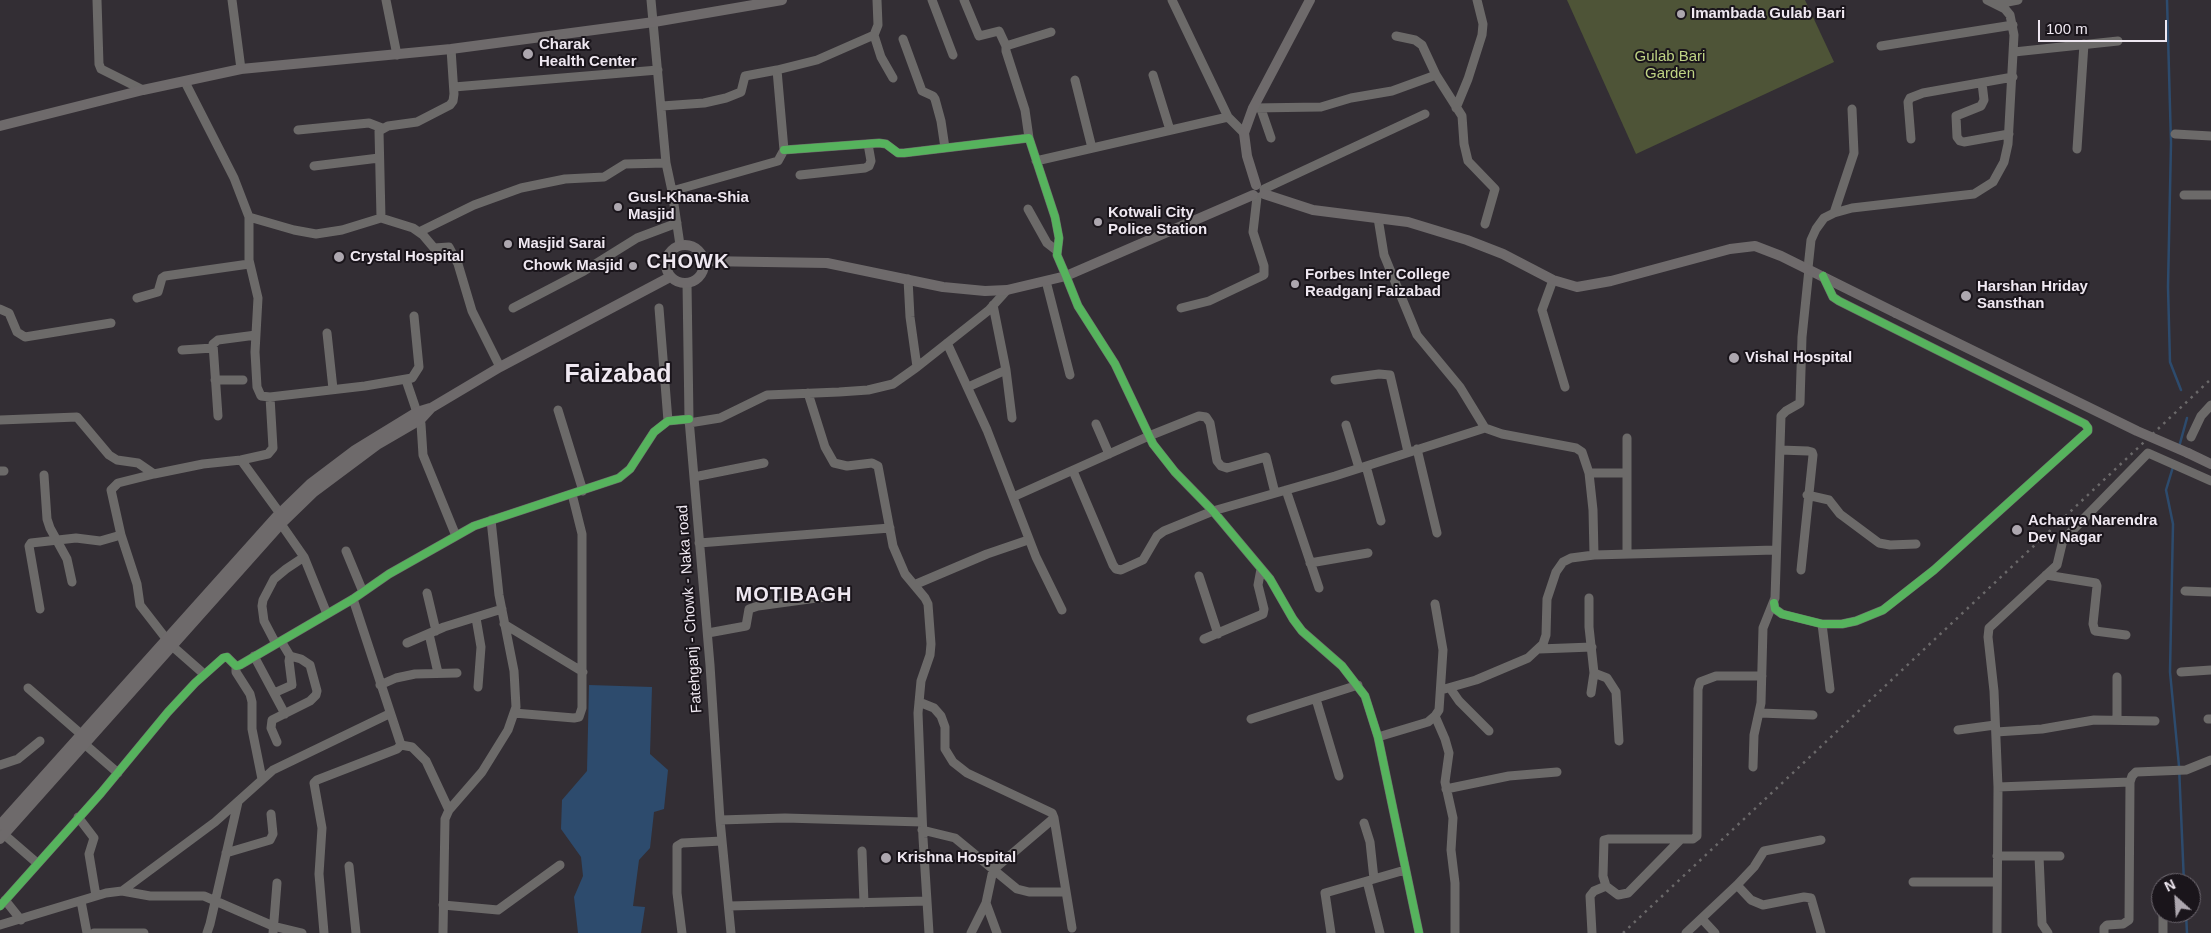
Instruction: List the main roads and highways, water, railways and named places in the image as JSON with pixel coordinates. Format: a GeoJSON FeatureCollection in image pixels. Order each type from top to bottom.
{"type":"FeatureCollection","features":[{"type":"Feature","properties":{"kind":"main road"},"geometry":{"type":"LineString","coordinates":[[0,126],[143,90],[241,69],[451,49],[654,22],[782,0]]}},
{"type":"Feature","properties":{"kind":"main road"},"geometry":{"type":"LineString","coordinates":[[1259,192],[1249,164],[1244,133],[1310,0]]}},
{"type":"Feature","properties":{"kind":"main road"},"geometry":{"type":"LineString","coordinates":[[704,261],[828,263],[964,289],[1007,290],[1066,276],[1259,192],[1313,210],[1408,222],[1467,240],[1502,254],[1552,280],[1577,287],[1611,281],[1730,250],[1755,246],[1823,276],[2137,431],[2211,464]]}},
{"type":"Feature","properties":{"kind":"main road"},"geometry":{"type":"LineString","coordinates":[[680,245],[689,245],[697,249],[704,261],[700,276],[687,283],[675,281],[666,271],[666,258],[674,248],[680,245]]}},
{"type":"Feature","properties":{"kind":"main road"},"geometry":{"type":"LineString","coordinates":[[1,833],[82,739],[282,519],[310,484],[355,450],[418,416],[500,367],[670,277]]}},
{"type":"Feature","properties":{"kind":"water"},"geometry":{"type":"Polygon","coordinates":[[[589,685],[652,687],[650,754],[668,770],[664,809],[654,812],[650,848],[639,860],[633,906],[645,907],[641,933],[578,933],[574,897],[583,876],[581,857],[561,829],[562,800],[587,771],[589,685]]]}},
{"type":"Feature","properties":{"kind":"waterway"},"geometry":{"type":"LineString","coordinates":[[2167,0],[2171,143],[2168,287],[2170,362],[2181,390]]}},
{"type":"Feature","properties":{"kind":"waterway"},"geometry":{"type":"LineString","coordinates":[[2179,447],[2187,418]]}},
{"type":"Feature","properties":{"kind":"waterway"},"geometry":{"type":"LineString","coordinates":[[2173,467],[2166,490],[2173,524],[2170,672],[2179,766],[2184,873]]}},
{"type":"Feature","properties":{"kind":"waterway"},"geometry":{"type":"LineString","coordinates":[[2186,923],[2187,933]]}},
{"type":"Feature","properties":{"kind":"railway"},"geometry":{"type":"LineString","coordinates":[[1623,933],[2211,379]]}},
{"type":"Feature","properties":{"kind":"place","name":"Imambada Gulab Bari"},"geometry":{"type":"Point","coordinates":[1681,14]}},
{"type":"Feature","properties":{"kind":"place","name":"Charak Health Center"},"geometry":{"type":"Point","coordinates":[528,54]}},
{"type":"Feature","properties":{"kind":"place","name":"Gusl-Khana-Shia Masjid"},"geometry":{"type":"Point","coordinates":[618,207]}},
{"type":"Feature","properties":{"kind":"place","name":"Kotwali City Police Station"},"geometry":{"type":"Point","coordinates":[1098,222]}},
{"type":"Feature","properties":{"kind":"place","name":"Masjid Sarai"},"geometry":{"type":"Point","coordinates":[508,244]}},
{"type":"Feature","properties":{"kind":"place","name":"Crystal Hospital"},"geometry":{"type":"Point","coordinates":[339,257]}},
{"type":"Feature","properties":{"kind":"place","name":"Chowk Masjid"},"geometry":{"type":"Point","coordinates":[633,266]}},
{"type":"Feature","properties":{"kind":"place","name":"Forbes Inter College Readganj Faizabad"},"geometry":{"type":"Point","coordinates":[1295,284]}},
{"type":"Feature","properties":{"kind":"place","name":"Harshan Hriday Sansthan"},"geometry":{"type":"Point","coordinates":[1966,296]}},
{"type":"Feature","properties":{"kind":"place","name":"Vishal Hospital"},"geometry":{"type":"Point","coordinates":[1734,358]}},
{"type":"Feature","properties":{"kind":"place","name":"Acharya Narendra Dev Nagar"},"geometry":{"type":"Point","coordinates":[2017,530]}},
{"type":"Feature","properties":{"kind":"place","name":"Krishna Hospital"},"geometry":{"type":"Point","coordinates":[886,858]}},
{"type":"Feature","properties":{"kind":"district","name":"CHOWK"},"geometry":{"type":"Point","coordinates":[688,262]}},
{"type":"Feature","properties":{"kind":"district","name":"Faizabad"},"geometry":{"type":"Point","coordinates":[618,375]}},
{"type":"Feature","properties":{"kind":"district","name":"MOTIBAGH"},"geometry":{"type":"Point","coordinates":[794,595]}},
{"type":"Feature","properties":{"kind":"park label","name":"Gulab Bari Garden"},"geometry":{"type":"Point","coordinates":[1670,66]}}]}
